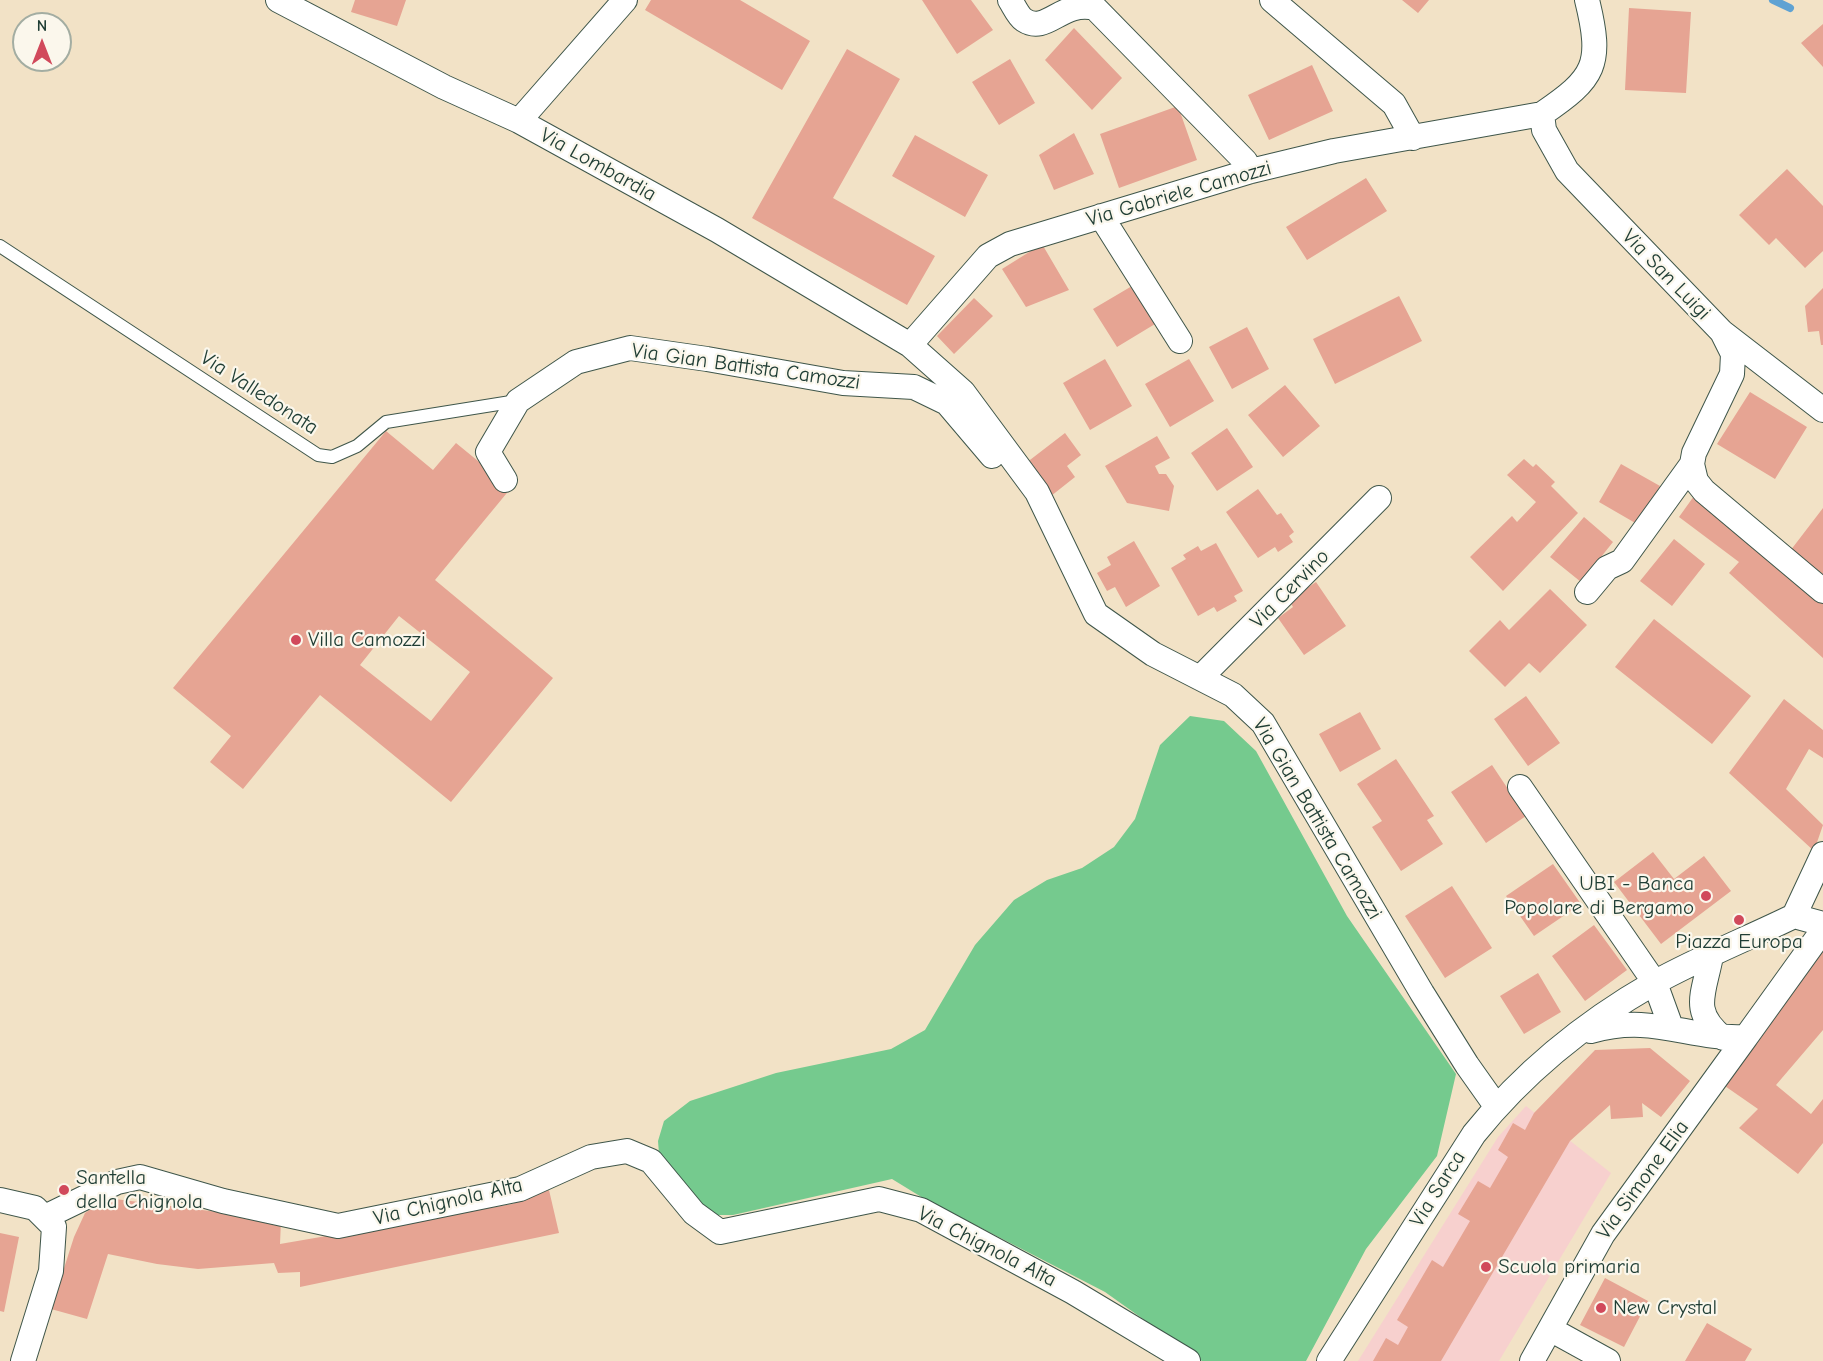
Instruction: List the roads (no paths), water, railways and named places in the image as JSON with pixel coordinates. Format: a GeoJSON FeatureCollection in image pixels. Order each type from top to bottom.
{"type":"FeatureCollection","features":[{"type":"Feature","properties":{"kind":"street","name":"Via Lombardia"},"geometry":{"type":"LineString","coordinates":[[278,0],[444,87],[519,121],[717,230],[910,345]]}},
{"type":"Feature","properties":{"kind":"street"},"geometry":{"type":"LineString","coordinates":[[519,121],[625,0]]}},
{"type":"Feature","properties":{"kind":"street"},"geometry":{"type":"LineString","coordinates":[[1010,0],[1023,19],[1033,23],[1044,20],[1072,3],[1085,3],[1095,8],[1245,161],[1251,171]]}},
{"type":"Feature","properties":{"kind":"street"},"geometry":{"type":"LineString","coordinates":[[1272,0],[1394,104],[1413,138]]}},
{"type":"Feature","properties":{"kind":"street"},"geometry":{"type":"LineString","coordinates":[[1542,114],[1582,85],[1590,72],[1593,52],[1592,20],[1587,0]]}},
{"type":"Feature","properties":{"kind":"street","name":"Via Gabriele Camozzi"},"geometry":{"type":"LineString","coordinates":[[910,345],[988,256],[1010,244],[1251,171],[1334,151],[1542,114]]}},
{"type":"Feature","properties":{"kind":"street","name":"Via San Luigi"},"geometry":{"type":"LineString","coordinates":[[1542,114],[1544,130],[1566,171],[1722,332],[1823,410]]}},
{"type":"Feature","properties":{"kind":"street"},"geometry":{"type":"LineString","coordinates":[[1101,216],[1180,340]]}},
{"type":"Feature","properties":{"kind":"street"},"geometry":{"type":"LineString","coordinates":[[1722,332],[1733,354],[1732,374],[1694,453],[1692,464],[1696,481],[1704,491],[1823,591]]}},
{"type":"Feature","properties":{"kind":"street","name":"Via Gian Battista Camozzi"},"geometry":{"type":"LineString","coordinates":[[910,345],[963,392],[1037,492],[1096,614],[1153,654],[1233,695],[1263,723],[1422,993],[1496,1106]]}},
{"type":"Feature","properties":{"kind":"street","name":"Via Gian Battista Camozzi"},"geometry":{"type":"LineString","coordinates":[[505,480],[488,452],[518,401],[576,362],[630,348],[706,358],[843,383],[914,387],[947,403],[1011,481],[1037,492]]}},
{"type":"Feature","properties":{"kind":"street"},"geometry":{"type":"LineString","coordinates":[[1732,374],[1743,369],[1769,368]]}},
{"type":"Feature","properties":{"kind":"street"},"geometry":{"type":"LineString","coordinates":[[1587,592],[1607,568],[1622,561],[1692,464]]}},
{"type":"Feature","properties":{"kind":"street","name":"Via Cervino"},"geometry":{"type":"LineString","coordinates":[[1200,678],[1379,498]]}},
{"type":"Feature","properties":{"kind":"street"},"geometry":{"type":"LineString","coordinates":[[1520,787],[1655,982],[1671,1027]]}},
{"type":"Feature","properties":{"kind":"street"},"geometry":{"type":"LineString","coordinates":[[1571,1037],[1655,982],[1794,916],[1814,898],[1823,854]]}},
{"type":"Feature","properties":{"kind":"street"},"geometry":{"type":"LineString","coordinates":[[1794,916],[1823,924]]}},
{"type":"Feature","properties":{"kind":"street"},"geometry":{"type":"LineString","coordinates":[[1735,1038],[1823,930]]}},
{"type":"Feature","properties":{"kind":"street"},"geometry":{"type":"LineString","coordinates":[[1711,956],[1701,1008],[1706,1025],[1735,1038]]}},
{"type":"Feature","properties":{"kind":"street"},"geometry":{"type":"LineString","coordinates":[[1571,1037],[1631,1023],[1735,1038]]}},
{"type":"Feature","properties":{"kind":"street","name":"Via Sarca"},"geometry":{"type":"LineString","coordinates":[[1329,1361],[1460,1154],[1496,1106],[1571,1037]]}},
{"type":"Feature","properties":{"kind":"street","name":"Via Simone Elia"},"geometry":{"type":"LineString","coordinates":[[1532,1361],[1603,1234],[1735,1038]]}},
{"type":"Feature","properties":{"kind":"street","name":"Via Chignola Alta"},"geometry":{"type":"LineString","coordinates":[[45,1217],[117,1182],[140,1177],[223,1201],[338,1226],[520,1189],[591,1157],[627,1151],[651,1161],[694,1213],[720,1232],[879,1199],[921,1210],[1072,1292],[1188,1361]]}},
{"type":"Feature","properties":{"kind":"street"},"geometry":{"type":"LineString","coordinates":[[0,1200],[35,1208],[54,1227],[51,1271],[23,1361]]}},
{"type":"Feature","properties":{"kind":"street"},"geometry":{"type":"LineString","coordinates":[[1551,1329],[1608,1361]]}},
{"type":"Feature","properties":{"kind":"lane","name":"Via Valledonata"},"geometry":{"type":"LineString","coordinates":[[0,246],[318,455],[332,457],[357,446],[386,422],[518,401]]}},
{"type":"Feature","properties":{"kind":"waterway"},"geometry":{"type":"LineString","coordinates":[[1773,0],[1790,8]]}},
{"type":"Feature","properties":{"kind":"place","name":"Villa Camozzi"},"geometry":{"type":"Point","coordinates":[296,640]}},
{"type":"Feature","properties":{"kind":"place","name":"UBI - Banca Popolare di Bergamo"},"geometry":{"type":"Point","coordinates":[1706,896]}},
{"type":"Feature","properties":{"kind":"place","name":"Piazza Europa"},"geometry":{"type":"Point","coordinates":[1739,920]}},
{"type":"Feature","properties":{"kind":"place","name":"Santella della Chignola"},"geometry":{"type":"Point","coordinates":[64,1190]}},
{"type":"Feature","properties":{"kind":"place","name":"Scuola primaria"},"geometry":{"type":"Point","coordinates":[1486,1267]}},
{"type":"Feature","properties":{"kind":"place","name":"New Crystal"},"geometry":{"type":"Point","coordinates":[1601,1308]}}]}
